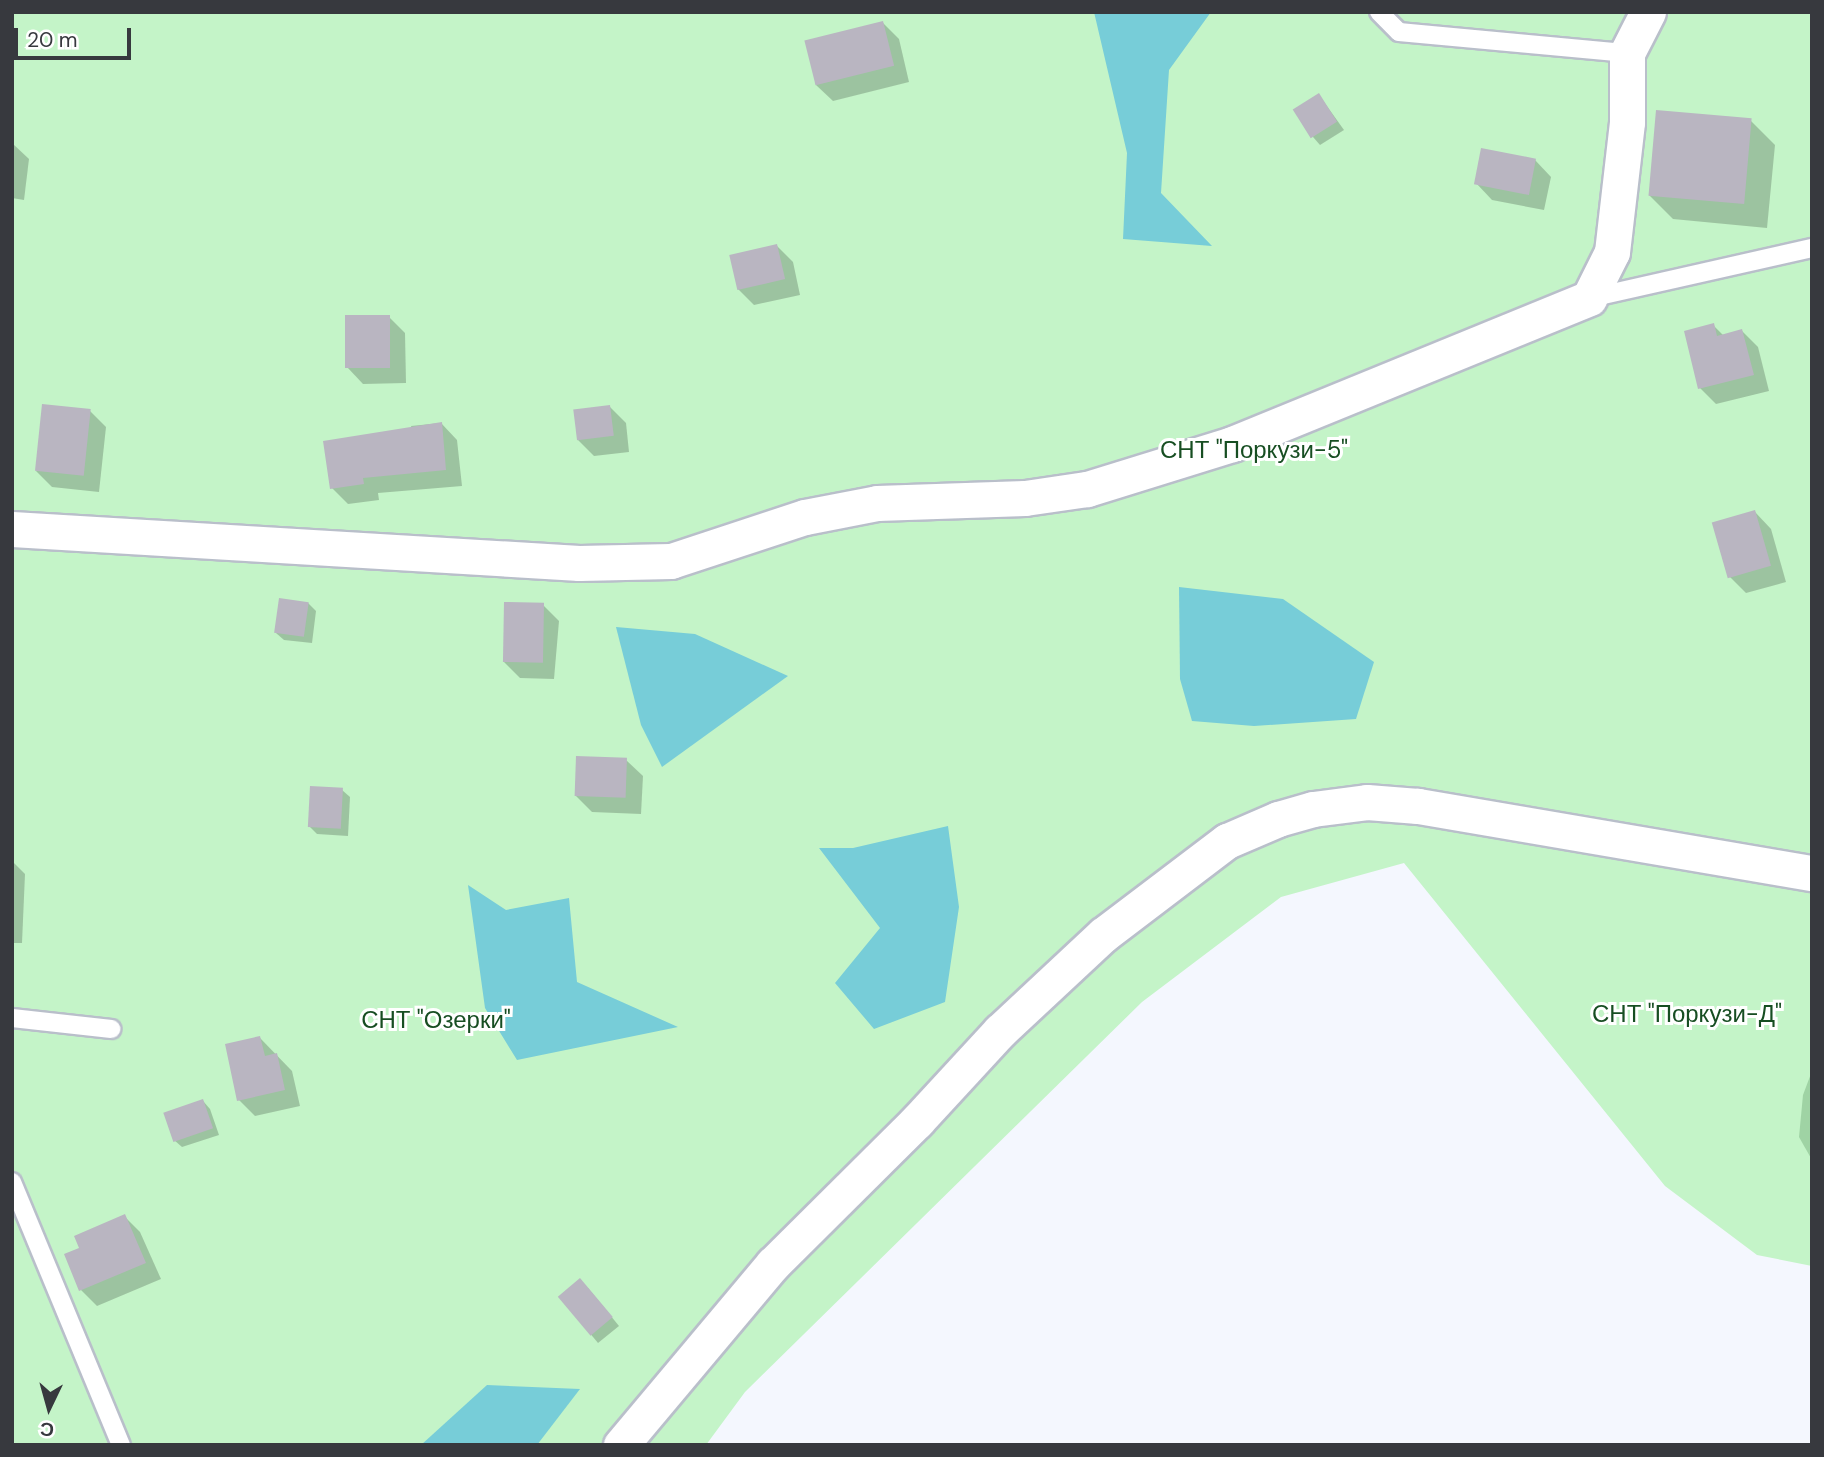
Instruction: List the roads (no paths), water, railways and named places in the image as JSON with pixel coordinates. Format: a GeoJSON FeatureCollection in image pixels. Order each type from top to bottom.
{"type":"FeatureCollection","features":[{"type":"Feature","properties":{"kind":"street"},"geometry":{"type":"LineString","coordinates":[[12,529],[579,563],[671,561],[804,517],[877,503],[1025,498],[1087,489],[1232,444],[1589,298],[1612,252],[1627,122],[1627,53],[1648,12]]}},
{"type":"Feature","properties":{"kind":"street"},"geometry":{"type":"LineString","coordinates":[[621,1445],[773,1264],[917,1121],[1000,1031],[1103,935],[1227,841],[1278,819],[1313,809],[1367,802],[1418,806],[1812,873]]}},
{"type":"Feature","properties":{"kind":"lane"},"geometry":{"type":"LineString","coordinates":[[1379,12],[1399,32],[1627,53]]}},
{"type":"Feature","properties":{"kind":"lane"},"geometry":{"type":"LineString","coordinates":[[1589,298],[1812,248]]}},
{"type":"Feature","properties":{"kind":"lane"},"geometry":{"type":"LineString","coordinates":[[12,1018],[111,1029]]}},
{"type":"Feature","properties":{"kind":"lane"},"geometry":{"type":"LineString","coordinates":[[12,1182],[121,1445]]}},
{"type":"Feature","properties":{"kind":"water"},"geometry":{"type":"Polygon","coordinates":[[[1094,12],[1211,12],[1169,70],[1161,193],[1212,246],[1123,239],[1127,153],[1094,12]]]}},
{"type":"Feature","properties":{"kind":"water"},"geometry":{"type":"Polygon","coordinates":[[[1179,587],[1283,599],[1374,662],[1356,719],[1254,726],[1192,721],[1180,679],[1179,587]]]}},
{"type":"Feature","properties":{"kind":"water"},"geometry":{"type":"Polygon","coordinates":[[[616,627],[695,634],[788,676],[662,767],[641,725],[616,627]]]}},
{"type":"Feature","properties":{"kind":"water"},"geometry":{"type":"Polygon","coordinates":[[[948,826],[959,907],[945,1002],[874,1029],[835,983],[880,928],[819,848],[853,848],[948,826]]]}},
{"type":"Feature","properties":{"kind":"water"},"geometry":{"type":"Polygon","coordinates":[[[468,885],[506,910],[569,898],[577,982],[678,1027],[517,1060],[485,1008],[468,885]]]}},
{"type":"Feature","properties":{"kind":"water"},"geometry":{"type":"Polygon","coordinates":[[[487,1385],[580,1389],[537,1445],[421,1445],[487,1385]]]}},
{"type":"Feature","properties":{"kind":"park label","name":"СНТ \"Поркузи-5\""},"geometry":{"type":"Point","coordinates":[1254,450]}},
{"type":"Feature","properties":{"kind":"park label","name":"СНТ \"Поркузи-Д\""},"geometry":{"type":"Point","coordinates":[1687,1014]}},
{"type":"Feature","properties":{"kind":"park label","name":"СНТ \"Озерки\""},"geometry":{"type":"Point","coordinates":[436,1020]}}]}
